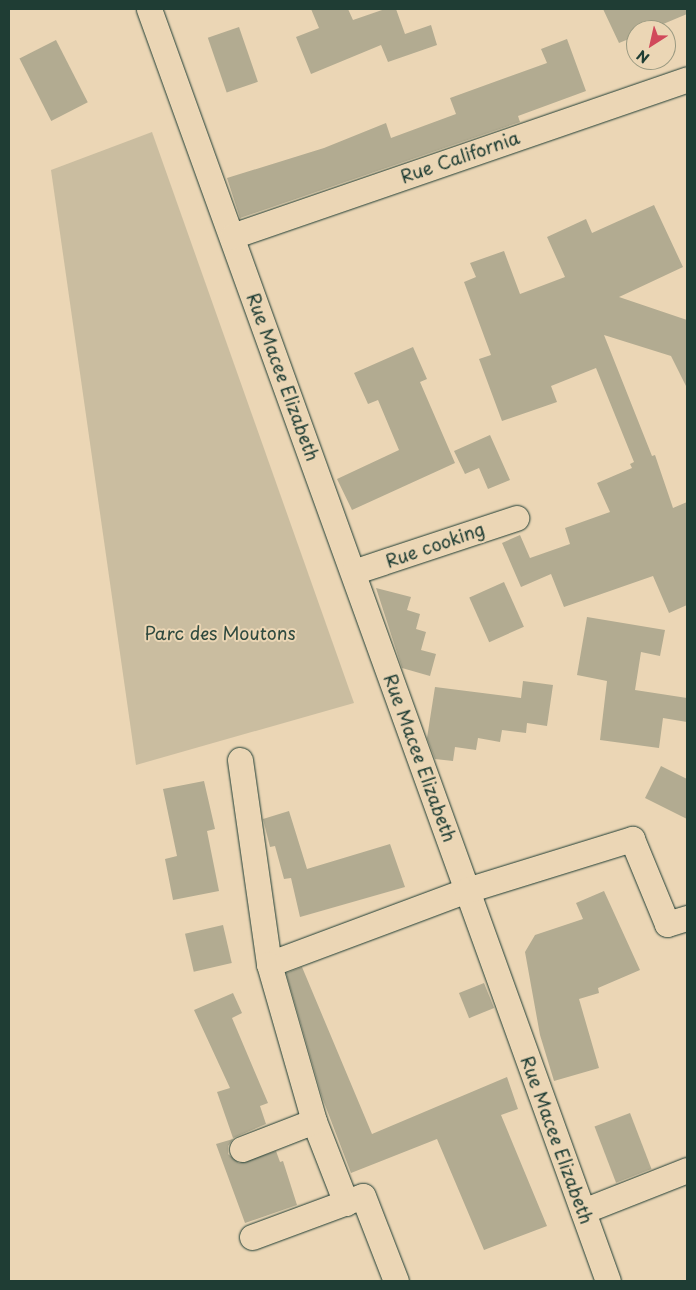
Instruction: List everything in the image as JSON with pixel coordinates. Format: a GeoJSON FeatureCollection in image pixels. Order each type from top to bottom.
{"type":"FeatureCollection","features":[{"type":"Feature","properties":{"kind":"street","name":"Rue Macee Elizabeth"},"geometry":{"type":"LineString","coordinates":[[149,9],[608,1281]]}},
{"type":"Feature","properties":{"kind":"street","name":"Rue California"},"geometry":{"type":"LineString","coordinates":[[232,236],[687,79]]}},
{"type":"Feature","properties":{"kind":"street","name":"Rue cooking"},"geometry":{"type":"LineString","coordinates":[[353,572],[516,518]]}},
{"type":"Feature","properties":{"kind":"street"},"geometry":{"type":"LineString","coordinates":[[240,760],[269,964],[314,1121],[346,1203]]}},
{"type":"Feature","properties":{"kind":"street"},"geometry":{"type":"LineString","coordinates":[[269,964],[468,890],[632,839],[667,924],[687,918]]}},
{"type":"Feature","properties":{"kind":"street"},"geometry":{"type":"LineString","coordinates":[[242,1149],[314,1121]]}},
{"type":"Feature","properties":{"kind":"street"},"geometry":{"type":"LineString","coordinates":[[583,1210],[687,1170]]}},
{"type":"Feature","properties":{"kind":"street"},"geometry":{"type":"LineString","coordinates":[[252,1237],[363,1196],[396,1281]]}},
{"type":"Feature","properties":{"kind":"green space","name":"Parc des Moutons"},"geometry":{"type":"Polygon","coordinates":[[[152,132],[354,703],[136,765],[51,170],[152,132]]]}},
{"type":"Feature","properties":{"kind":"building"},"geometry":{"type":"Polygon","coordinates":[[[311,9],[348,9],[353,20],[385,9],[396,9],[405,34],[431,25],[437,45],[388,62],[381,45],[311,74],[296,37],[319,28],[311,9]]]}},
{"type":"Feature","properties":{"kind":"building"},"geometry":{"type":"Polygon","coordinates":[[[603,9],[687,9],[687,14],[673,20],[626,20],[626,40],[619,43],[603,9]]]}},
{"type":"Feature","properties":{"kind":"building"},"geometry":{"type":"Polygon","coordinates":[[[239,27],[258,82],[227,93],[208,38],[239,27]]]}},
{"type":"Feature","properties":{"kind":"building"},"geometry":{"type":"Polygon","coordinates":[[[567,39],[586,91],[518,116],[520,122],[240,218],[227,178],[324,148],[386,123],[391,138],[456,114],[450,98],[547,63],[541,49],[567,39]]]}},
{"type":"Feature","properties":{"kind":"building"},"geometry":{"type":"Polygon","coordinates":[[[56,40],[88,102],[51,121],[19,59],[56,40]]]}},
{"type":"Feature","properties":{"kind":"building"},"geometry":{"type":"Polygon","coordinates":[[[654,205],[683,267],[619,297],[687,320],[687,388],[671,356],[604,335],[652,456],[655,455],[673,508],[687,502],[687,605],[669,613],[653,576],[564,607],[551,574],[521,587],[502,543],[520,535],[530,558],[570,544],[565,528],[610,512],[597,483],[632,468],[630,464],[634,462],[596,368],[551,386],[557,402],[502,421],[479,359],[491,355],[464,282],[476,277],[470,263],[504,251],[520,294],[565,277],[547,237],[586,219],[592,233],[654,205]]]}},
{"type":"Feature","properties":{"kind":"building"},"geometry":{"type":"Polygon","coordinates":[[[413,347],[427,379],[420,382],[455,463],[352,510],[337,479],[399,450],[378,400],[368,404],[354,373],[413,347]]]}},
{"type":"Feature","properties":{"kind":"building"},"geometry":{"type":"Polygon","coordinates":[[[490,435],[510,480],[488,489],[479,468],[465,474],[454,451],[490,435]]]}},
{"type":"Feature","properties":{"kind":"building"},"geometry":{"type":"Polygon","coordinates":[[[504,582],[524,627],[489,642],[469,597],[504,582]]]}},
{"type":"Feature","properties":{"kind":"building"},"geometry":{"type":"Polygon","coordinates":[[[376,588],[411,597],[407,610],[420,614],[416,629],[426,632],[421,650],[436,654],[430,676],[402,668],[376,588]]]}},
{"type":"Feature","properties":{"kind":"building"},"geometry":{"type":"Polygon","coordinates":[[[587,617],[665,630],[660,656],[641,652],[635,690],[687,698],[687,722],[663,718],[659,748],[600,740],[607,681],[577,675],[587,617]]]}},
{"type":"Feature","properties":{"kind":"building"},"geometry":{"type":"Polygon","coordinates":[[[523,681],[553,685],[547,726],[527,723],[526,733],[502,730],[500,742],[478,738],[476,750],[455,747],[453,761],[435,759],[427,738],[435,687],[521,698],[523,681]]]}},
{"type":"Feature","properties":{"kind":"building"},"geometry":{"type":"Polygon","coordinates":[[[661,766],[687,779],[687,819],[645,798],[661,766]]]}},
{"type":"Feature","properties":{"kind":"building"},"geometry":{"type":"Polygon","coordinates":[[[204,781],[215,829],[207,831],[219,891],[173,900],[165,859],[177,856],[163,789],[204,781]]]}},
{"type":"Feature","properties":{"kind":"building"},"geometry":{"type":"Polygon","coordinates":[[[289,811],[307,869],[390,844],[405,887],[300,917],[291,878],[284,879],[275,846],[270,847],[263,819],[289,811]]]}},
{"type":"Feature","properties":{"kind":"building"},"geometry":{"type":"Polygon","coordinates":[[[604,891],[640,970],[598,988],[599,993],[579,999],[599,1068],[554,1081],[540,1035],[525,952],[535,935],[583,919],[576,903],[604,891]]]}},
{"type":"Feature","properties":{"kind":"building"},"geometry":{"type":"Polygon","coordinates":[[[223,925],[232,963],[194,972],[185,934],[223,925]]]}},
{"type":"Feature","properties":{"kind":"building"},"geometry":{"type":"Polygon","coordinates":[[[302,967],[372,1134],[507,1077],[518,1109],[501,1115],[547,1226],[484,1250],[437,1139],[351,1173],[322,1097],[286,973],[302,967]]]}},
{"type":"Feature","properties":{"kind":"building"},"geometry":{"type":"Polygon","coordinates":[[[484,983],[494,1008],[469,1018],[459,993],[484,983]]]}},
{"type":"Feature","properties":{"kind":"building"},"geometry":{"type":"Polygon","coordinates":[[[233,993],[242,1013],[232,1018],[268,1103],[260,1106],[266,1124],[233,1138],[217,1092],[230,1088],[194,1010],[233,993]]]}},
{"type":"Feature","properties":{"kind":"building"},"geometry":{"type":"Polygon","coordinates":[[[630,1113],[652,1169],[616,1183],[595,1127],[630,1113]]]}},
{"type":"Feature","properties":{"kind":"building"},"geometry":{"type":"Polygon","coordinates":[[[233,1139],[228,1146],[228,1154],[239,1163],[276,1151],[280,1162],[283,1161],[297,1205],[245,1223],[216,1144],[233,1139]]]}}]}
